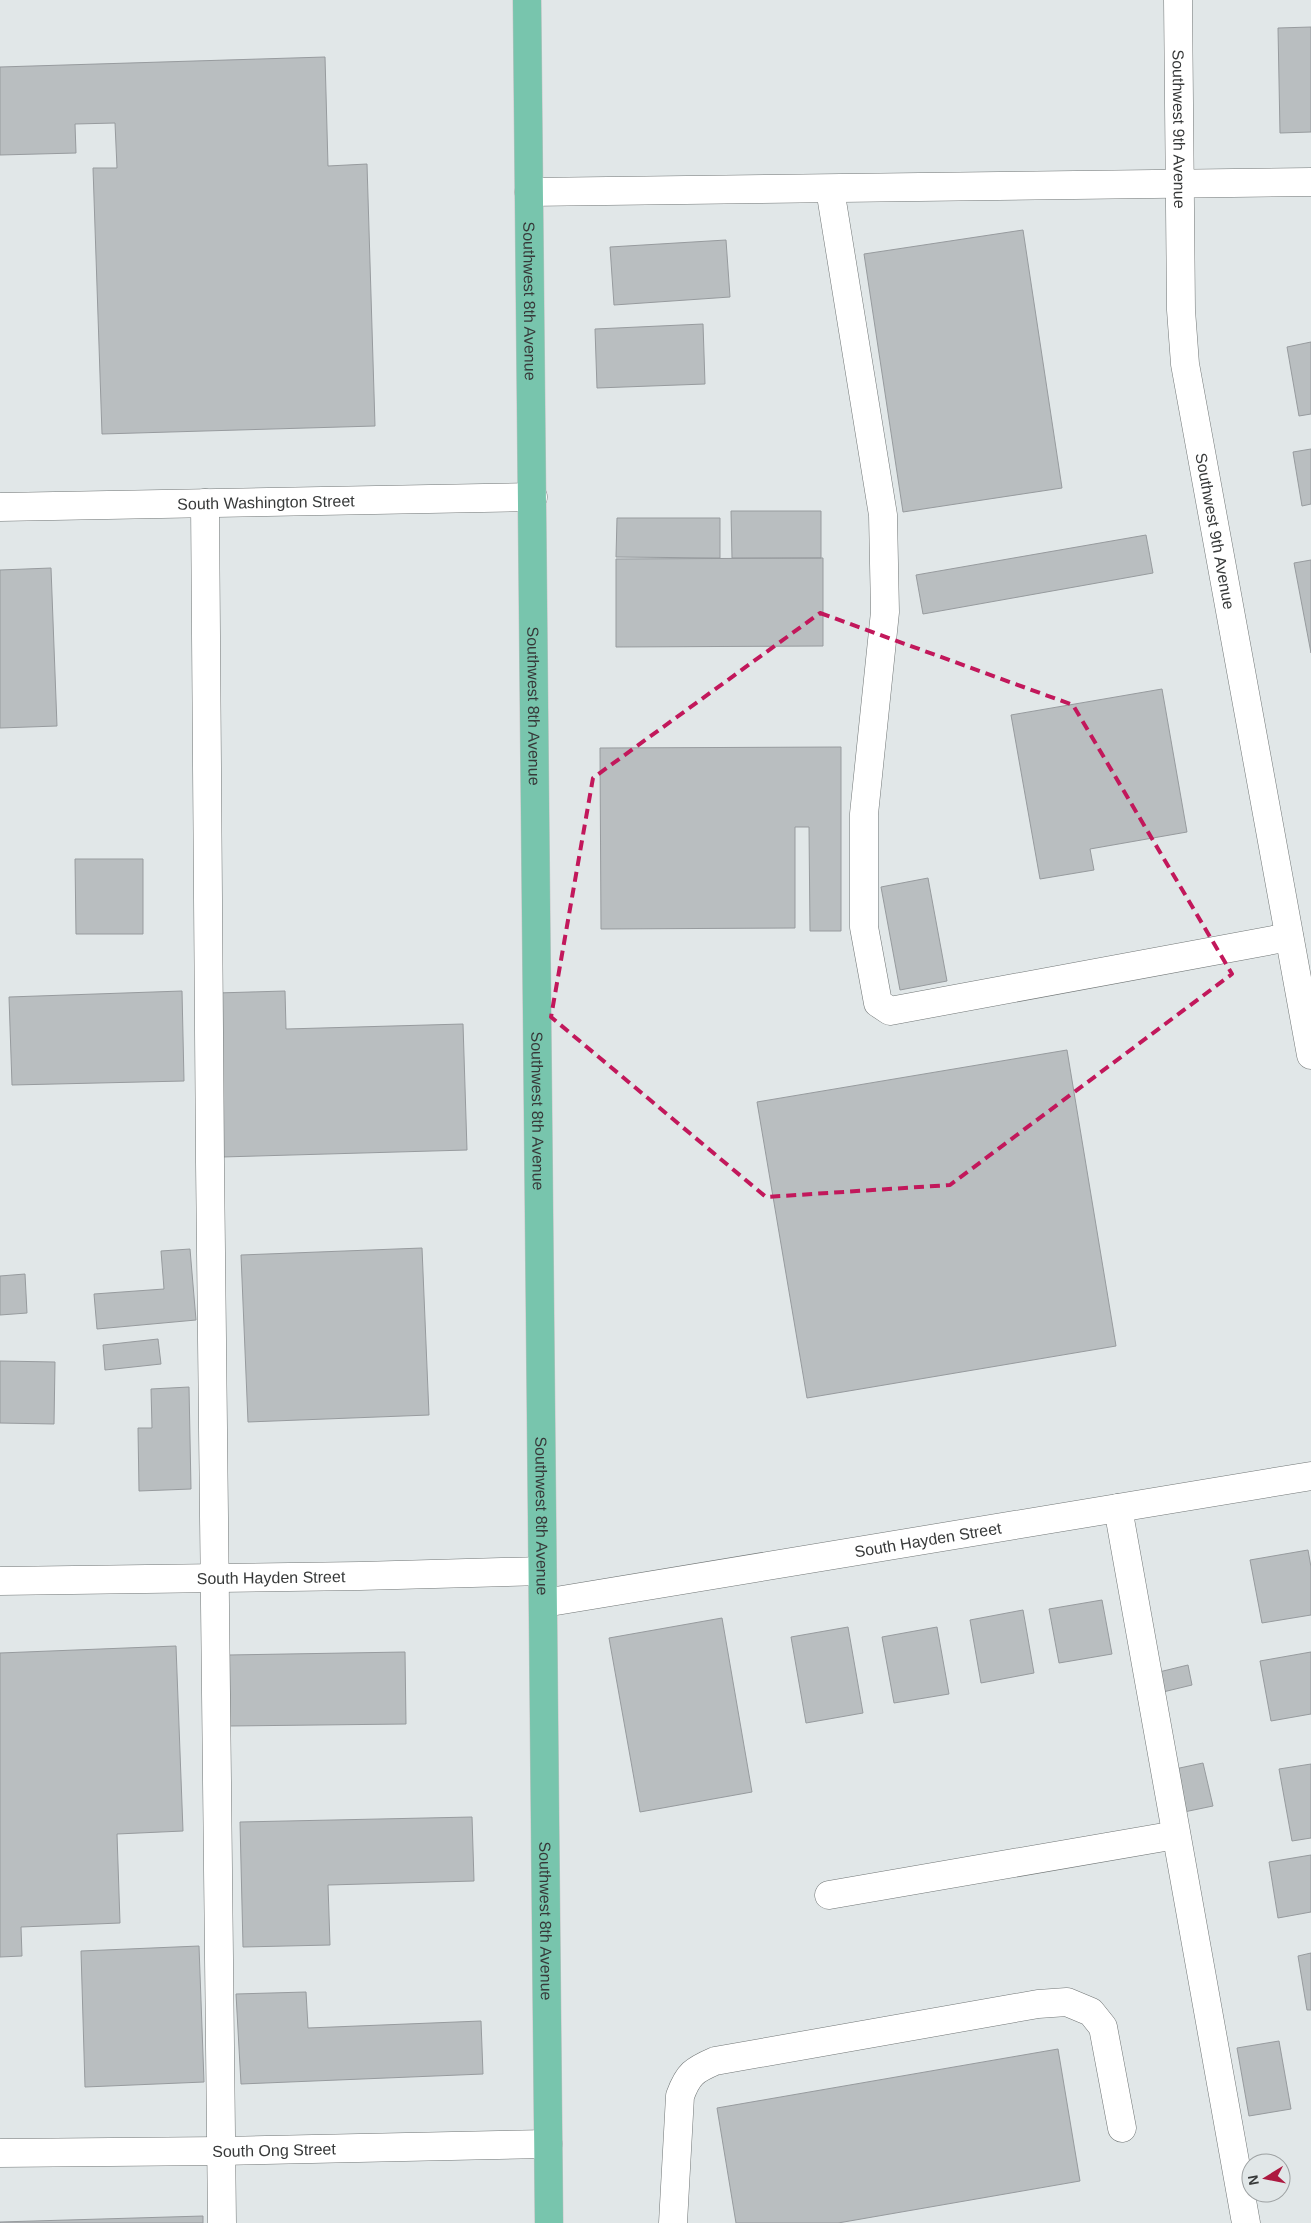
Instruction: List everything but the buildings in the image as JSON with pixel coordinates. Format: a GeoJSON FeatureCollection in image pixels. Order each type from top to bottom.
{"type":"FeatureCollection","features":[{"type":"Feature","properties":{"kind":"main road","name":"Southwest 8th Avenue"},"geometry":{"type":"LineString","coordinates":[[527,0],[549,2223]]}},
{"type":"Feature","properties":{"kind":"street","name":"Southwest 9th Avenue"},"geometry":{"type":"LineString","coordinates":[[1178,0],[1181,310],[1185,364],[1311,1055]]}},
{"type":"Feature","properties":{"kind":"street"},"geometry":{"type":"LineString","coordinates":[[529,192],[1180,186],[1311,182]]}},
{"type":"Feature","properties":{"kind":"street"},"geometry":{"type":"LineString","coordinates":[[830,189],[883,515],[885,612],[864,824],[864,927],[878,1003],[890,1011],[1289,937]]}},
{"type":"Feature","properties":{"kind":"street","name":"South Washington Street"},"geometry":{"type":"LineString","coordinates":[[0,507],[533,497]]}},
{"type":"Feature","properties":{"kind":"street"},"geometry":{"type":"LineString","coordinates":[[205,503],[222,2223]]}},
{"type":"Feature","properties":{"kind":"street","name":"South Hayden Street"},"geometry":{"type":"LineString","coordinates":[[544,1603],[1311,1476]]}},
{"type":"Feature","properties":{"kind":"street"},"geometry":{"type":"LineString","coordinates":[[1118,1508],[1246,2223]]}},
{"type":"Feature","properties":{"kind":"street","name":"South Hayden Street"},"geometry":{"type":"LineString","coordinates":[[0,1581],[542,1571]]}},
{"type":"Feature","properties":{"kind":"street"},"geometry":{"type":"LineString","coordinates":[[829,1895],[1176,1836]]}},
{"type":"Feature","properties":{"kind":"street"},"geometry":{"type":"LineString","coordinates":[[673,2223],[680,2096],[686,2080],[695,2070],[715,2062],[1038,2004],[1067,2002],[1091,2012],[1104,2027],[1122,2128]]}},
{"type":"Feature","properties":{"kind":"street","name":"South Ong Street"},"geometry":{"type":"LineString","coordinates":[[0,2153],[221,2151],[548,2144]]}},
{"type":"Feature","properties":{"kind":"highlighted area"},"geometry":{"type":"Polygon","coordinates":[[[820,613],[1073,705],[1232,974],[950,1185],[766,1197],[551,1017],[593,778],[820,613]]]}}]}
